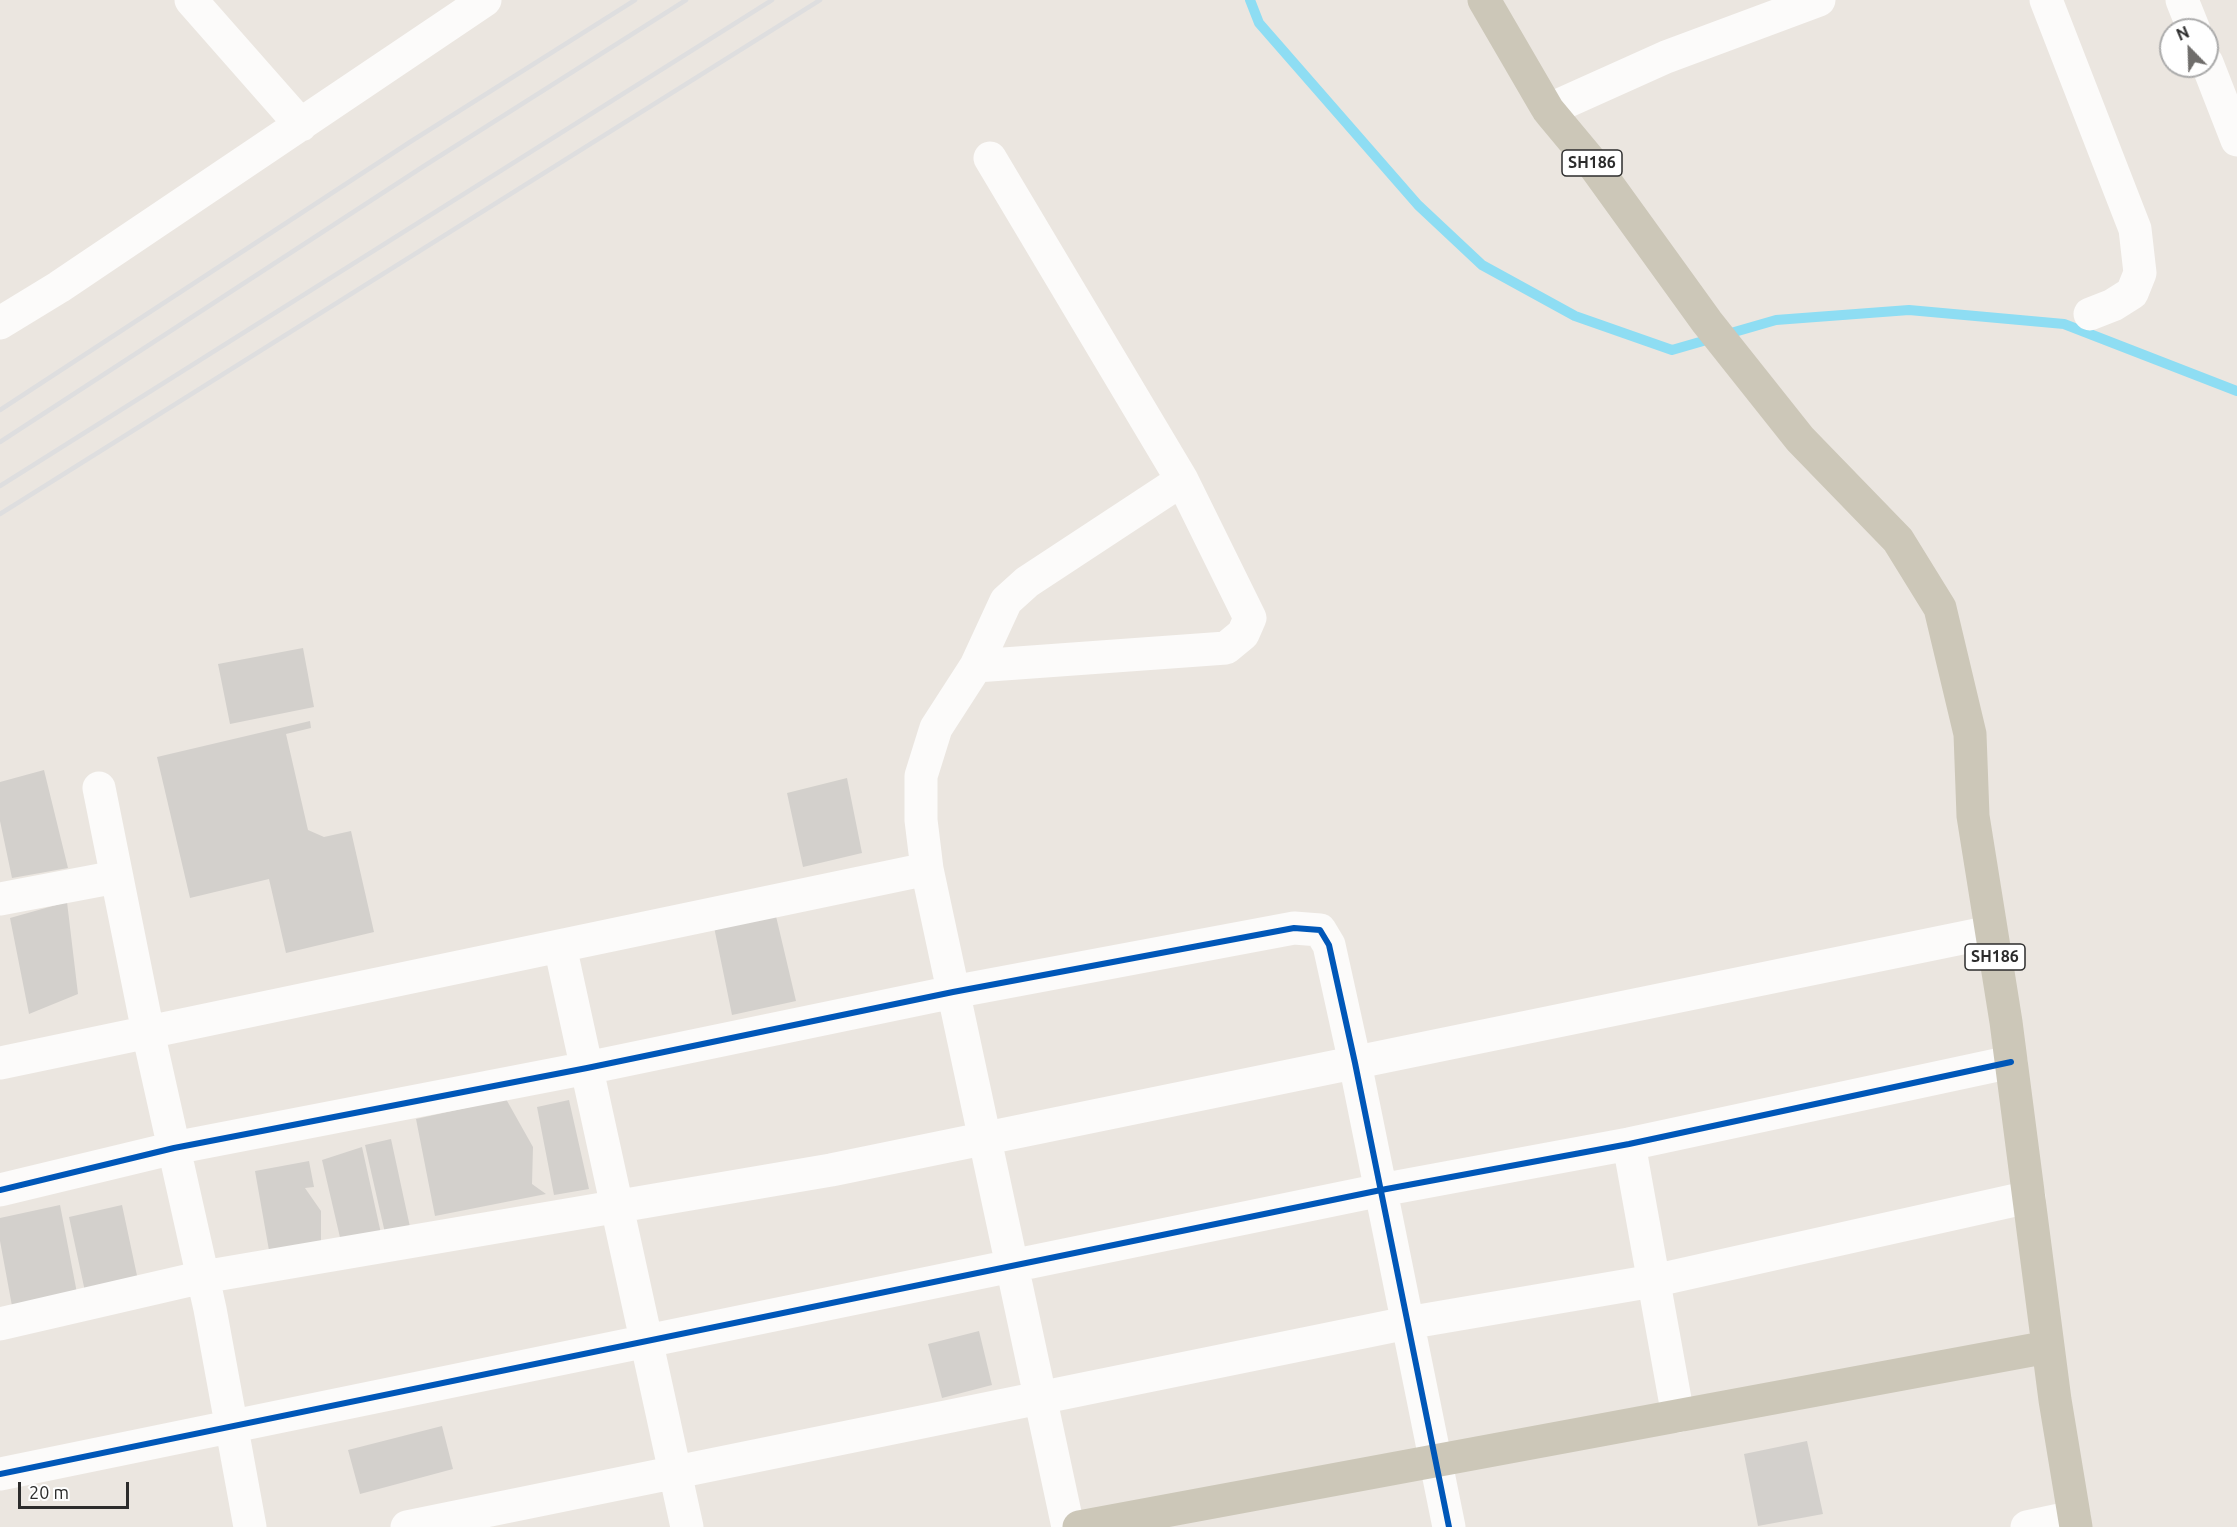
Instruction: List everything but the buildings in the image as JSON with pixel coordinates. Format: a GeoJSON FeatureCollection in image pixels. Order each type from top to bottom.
{"type":"FeatureCollection","features":[{"type":"Feature","properties":{"kind":"main road","name":"SH186"},"geometry":{"type":"LineString","coordinates":[[1484,0],[1548,110],[1593,164],[1707,322],[1800,439],[1898,540],[1940,608],[1971,734],[1973,816],[2011,1062],[2048,1347],[2075,1522]]}},
{"type":"Feature","properties":{"kind":"main road"},"geometry":{"type":"LineString","coordinates":[[1079,1527],[2048,1347]]}},
{"type":"Feature","properties":{"kind":"street"},"geometry":{"type":"LineString","coordinates":[[191,0],[301,125]]}},
{"type":"Feature","properties":{"kind":"street"},"geometry":{"type":"LineString","coordinates":[[0,323],[59,287],[485,0]]}},
{"type":"Feature","properties":{"kind":"street"},"geometry":{"type":"LineString","coordinates":[[1548,110],[1666,57],[1819,0]]}},
{"type":"Feature","properties":{"kind":"street"},"geometry":{"type":"LineString","coordinates":[[2046,0],[2135,229],[2140,273],[2132,293],[2113,305],[2090,314]]}},
{"type":"Feature","properties":{"kind":"street"},"geometry":{"type":"LineString","coordinates":[[2182,0],[2189,18]]}},
{"type":"Feature","properties":{"kind":"street"},"geometry":{"type":"LineString","coordinates":[[2213,78],[2237,140]]}},
{"type":"Feature","properties":{"kind":"street"},"geometry":{"type":"LineString","coordinates":[[976,666],[1226,648],[1243,634],[1251,618],[1182,480],[990,158]]}},
{"type":"Feature","properties":{"kind":"street"},"geometry":{"type":"LineString","coordinates":[[1068,1527],[927,869],[921,820],[921,776],[936,728],[976,666],[1006,601],[1020,588],[1182,480]]}},
{"type":"Feature","properties":{"kind":"street"},"geometry":{"type":"LineString","coordinates":[[99,788],[148,1032],[202,1277],[250,1527]]}},
{"type":"Feature","properties":{"kind":"street"},"geometry":{"type":"LineString","coordinates":[[0,1063],[927,869]]}},
{"type":"Feature","properties":{"kind":"street"},"geometry":{"type":"LineString","coordinates":[[0,899],[116,877]]}},
{"type":"Feature","properties":{"kind":"street"},"geometry":{"type":"LineString","coordinates":[[0,1190],[174,1148],[587,1068],[953,992],[1294,928],[1320,930],[1329,945],[1355,1062],[1449,1527]]}},
{"type":"Feature","properties":{"kind":"street"},"geometry":{"type":"LineString","coordinates":[[0,1324],[202,1277],[831,1170],[1991,932]]}},
{"type":"Feature","properties":{"kind":"street"},"geometry":{"type":"LineString","coordinates":[[560,946],[687,1527]]}},
{"type":"Feature","properties":{"kind":"street"},"geometry":{"type":"LineString","coordinates":[[0,1473],[1381,1190],[1629,1144],[2011,1062]]}},
{"type":"Feature","properties":{"kind":"street"},"geometry":{"type":"LineString","coordinates":[[1629,1144],[1678,1416]]}},
{"type":"Feature","properties":{"kind":"street"},"geometry":{"type":"LineString","coordinates":[[407,1527],[1407,1323],[1653,1281],[2029,1197]]}},
{"type":"Feature","properties":{"kind":"street"},"geometry":{"type":"LineString","coordinates":[[2027,1527],[2075,1522]]}},
{"type":"Feature","properties":{"kind":"waterway"},"geometry":{"type":"LineString","coordinates":[[1250,0],[1259,23],[1418,205],[1482,265],[1575,316],[1672,350],[1776,320],[1909,310],[2064,324],[2237,391]]}},
{"type":"Feature","properties":{"kind":"railway"},"geometry":{"type":"LineString","coordinates":[[0,410],[410,142],[635,0]]}},
{"type":"Feature","properties":{"kind":"railway"},"geometry":{"type":"LineString","coordinates":[[0,442],[424,166],[686,0]]}},
{"type":"Feature","properties":{"kind":"railway"},"geometry":{"type":"LineString","coordinates":[[0,486],[772,0]]}},
{"type":"Feature","properties":{"kind":"railway"},"geometry":{"type":"LineString","coordinates":[[0,514],[820,0]]}},
{"type":"Feature","properties":{"kind":"cycle path"},"geometry":{"type":"LineString","coordinates":[[0,1190],[174,1148],[587,1068],[953,992],[1294,928],[1320,930],[1329,945],[1355,1063],[1449,1527]]}},
{"type":"Feature","properties":{"kind":"cycle path"},"geometry":{"type":"LineString","coordinates":[[0,1474],[1381,1190],[1629,1144],[2011,1062]]}}]}
